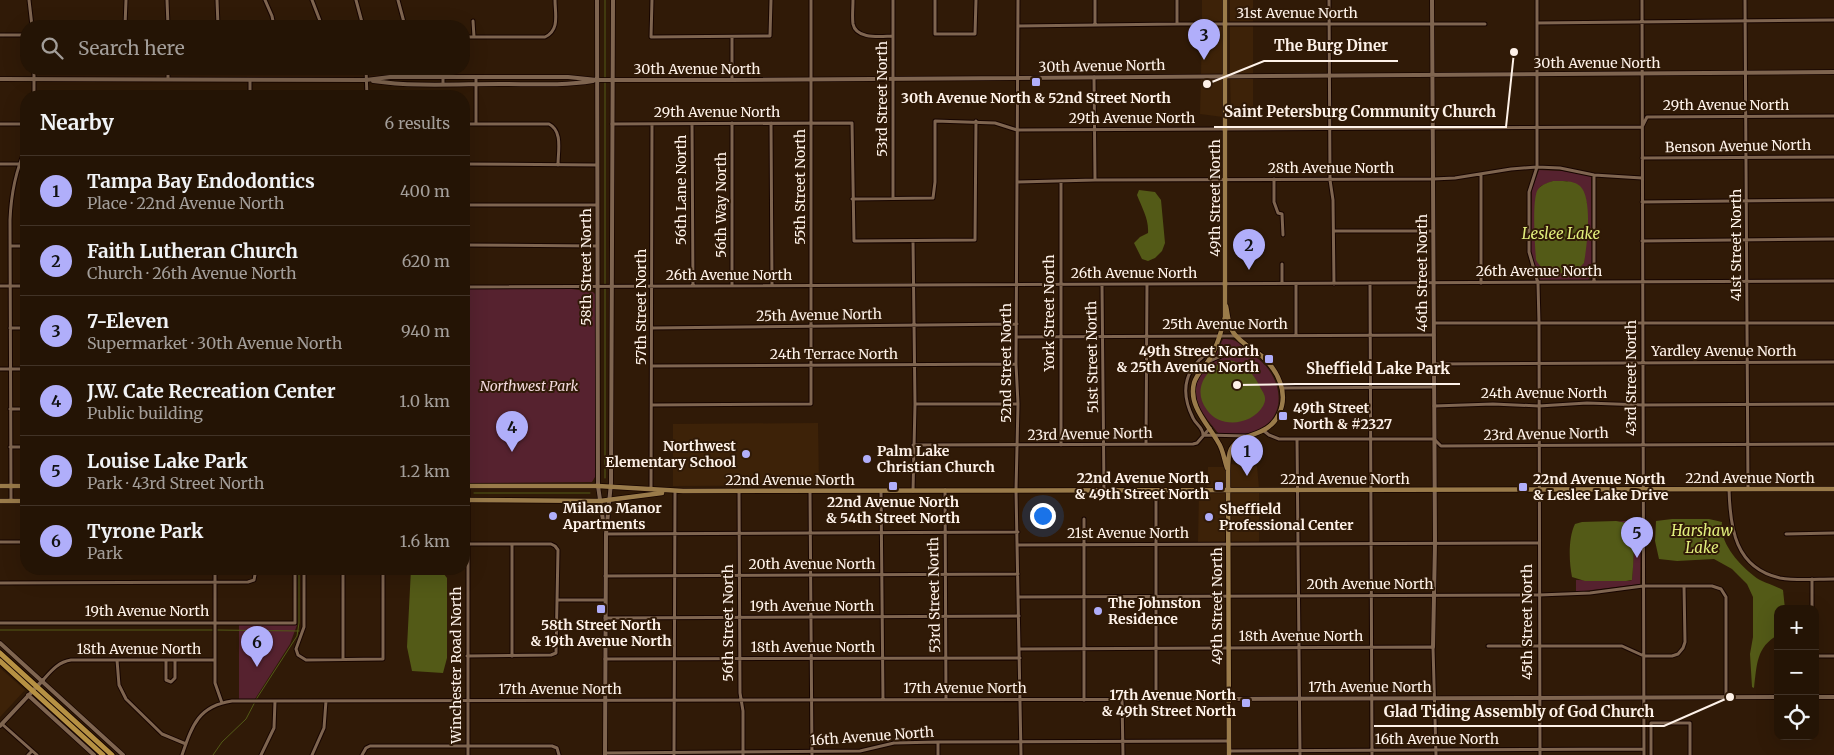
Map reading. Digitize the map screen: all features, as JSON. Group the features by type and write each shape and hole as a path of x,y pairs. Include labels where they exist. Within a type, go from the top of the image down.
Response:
{"main road":[{"name":"49th Street North","path":"1208,362 1220,336 1226,306 1225,0"},
{"name":"49th Street North","path":"1226,306 1232,330 1236,336 1268,363 1279,379 1282,388"},
{"path":"1208,362 1200,370 1193,391 1196,407 1220,444 1228,471"},
{"path":"1264,431 1276,420 1280,412 1283,403 1282,388"},
{"name":"49th Street North","path":"1229,753 1228,471 1232,448 1242,439 1264,431"},
{"path":"0,486 20,486"},
{"name":"22nd Avenue North","path":"470,486 598,486 675,491 1834,489"},
{"name":"22nd Avenue North","path":"470,500 600,501 675,491"},
{"path":"0,501 20,501"},
{"path":"0,653 103,755"},
{"path":"0,660 2,659 14,669 19,670"},
{"path":"0,660 112,755"}],"street":[{"path":"29,0 31,20"},
{"path":"125,20 126,0"},
{"path":"168,0 168,20"},
{"path":"217,0 218,20"},
{"path":"265,0 273,20"},
{"path":"312,0 320,20"},
{"path":"356,0 361,20"},
{"path":"398,0 403,20"},
{"path":"470,37 545,37 552,34 556,28 555,0"},
{"name":"58th Street North","path":"597,0 599,80 597,165 598,486 606,534"},
{"name":"58th Street North","path":"605,754 605,576 606,534 611,487 611,80 613,0"},
{"path":"652,0 651,37 770,36 770,0"},
{"name":"55th Street North","path":"652,405 810,404 811,0"},
{"path":"853,0 853,25 856,30 866,36 893,36"},
{"name":"53rd Street North","path":"893,0 893,198"},
{"path":"935,0 935,34 975,34 976,0"},
{"name":"52nd Street North","path":"1018,0 1016,364 1018,404 1016,490 1021,755"},
{"path":"1095,0 1095,25"},
{"path":"1177,0 1177,24"},
{"path":"1329,0 1330,180 1334,284"},
{"name":"46th Street North","path":"1432,0 1435,543 1433,647 1436,755"},
{"path":"1536,74 1537,0"},
{"name":"43rd Street North","path":"1642,0 1644,752"},
{"name":"41st Street North","path":"1745,0 1748,490"},
{"path":"1537,23 1834,20"},
{"path":"474,21 474,37"},
{"name":"31st Avenue North","path":"1018,26 1485,24"},
{"path":"0,35 20,35"},
{"path":"732,37 732,80"},
{"name":"30th Avenue North","path":"599,80 1018,79 1536,74 1642,75 1834,72"},
{"name":"45th Street North","path":"1536,74 1537,168 1529,192 1529,252 1538,283 1539,323 1538,542 1540,755"},
{"path":"34,75 34,90"},
{"path":"366,75 367,90"},
{"path":"0,79 366,80 390,77 568,77 599,80"},
{"path":"443,77 443,84"},
{"path":"476,77 476,124"},
{"path":"1094,77 1095,180"},
{"path":"250,80 250,90"},
{"path":"366,80 391,84 568,84 599,80"},
{"name":"29th Avenue North","path":"893,198 933,198 935,182 935,122 995,123 1017,130 1642,127 1647,117 1834,116"},
{"name":"29th Avenue North","path":"612,124 852,122 852,199"},
{"path":"893,198 852,199 854,241 974,240 976,122"},
{"name":"56th Way North","path":"732,123 732,286"},
{"path":"772,123 772,285"},
{"path":"0,124 20,124"},
{"path":"470,124 549,124 555,127 558,132 558,165"},
{"name":"57th Street North","path":"651,490 652,124"},
{"name":"56th Lane North","path":"692,124 692,286"},
{"name":"Benson Avenue North","path":"1642,158 1834,157"},
{"path":"0,164 19,164 11,199 9,286 11,501"},
{"path":"470,164 597,165"},
{"name":"28th Avenue North","path":"1018,182 1433,179 1481,175 1511,169 1537,168 1560,168 1594,175 1642,178"},
{"path":"1481,175 1481,283"},
{"path":"1594,175 1594,282"},
{"path":"1274,179 1274,202 1278,213 1282,214 1283,235"},
{"name":"York Street North","path":"1061,181 1061,445"},
{"path":"1642,202 1834,200"},
{"path":"470,205 597,205"},
{"path":"1333,231 1433,231"},
{"path":"1642,241 1834,239"},
{"path":"913,242 915,364 913,491"},
{"path":"470,245 597,246"},
{"path":"10,246 20,246"},
{"path":"1282,264 1282,283"},
{"name":"26th Avenue North","path":"470,287 1017,283 1102,285 1834,281"},
{"path":"1370,283 1372,755"},
{"path":"1146,444 1147,284"},
{"path":"1296,284 1296,335"},
{"name":"51st Street North","path":"1102,285 1104,336 1104,490"},
{"path":"0,286 20,286"},
{"path":"1434,323 1834,323"},
{"name":"25th Avenue North","path":"652,328 1017,324"},
{"path":"10,328 20,328"},
{"name":"25th Avenue North","path":"1017,337 1434,335"},
{"path":"1208,362 1230,352 1249,348"},
{"path":"1203,436 1201,428 1194,422 1188,407 1185,396 1186,384 1188,374 1195,364 1204,355 1214,350"},
{"name":"Yardley Avenue North","path":"1434,364 1834,362"},
{"name":"24th Terrace North","path":"652,366 1016,364"},
{"path":"0,369 20,369"},
{"path":"1282,388 1434,387"},
{"name":"24th Avenue North","path":"1434,406 1493,404 1539,406 1586,403 1643,405 1834,404"},
{"path":"915,404 1018,404"},
{"path":"10,409 20,409"},
{"name":"23rd Avenue North","path":"913,445 1195,444 1210,428"},
{"name":"23rd Avenue North","path":"1264,431 1274,438 1297,440 1434,439 1441,446 1834,444"},
{"name":"23rd Avenue North","path":"1203,436 1215,436"},
{"path":"1215,436 1250,436"},
{"path":"1297,440 1299,489 1300,753"},
{"path":"10,447 20,447"},
{"path":"1729,489 1730,517 1734,535 1741,551 1752,563 1765,573 1780,578 1834,579"},
{"name":"53rd Street North","path":"944,490 946,699"},
{"path":"1156,490 1156,699"},
{"path":"674,754 676,700 675,491"},
{"name":"56th Street North","path":"739,491 740,658 743,754"},
{"path":"810,491 812,754"},
{"path":"881,491 883,699"},
{"path":"1084,519 1084,700"},
{"path":"606,534 1018,532"},
{"path":"1786,534 1834,533"},
{"path":"0,542 20,542"},
{"name":"21st Avenue North","path":"1017,545 1538,542"},
{"path":"468,656 551,656 556,653 558,550 555,546 470,544"},
{"path":"512,544 512,656"},
{"name":"20th Avenue North","path":"605,576 1018,574"},
{"path":"215,575 215,683 222,703"},
{"path":"0,583 248,582 255,578 255,575"},
{"name":"19th Avenue North","path":"0,623 295,623 294,575"},
{"path":"304,575 304,627 296,645 298,655 306,660 383,659 382,575"},
{"path":"343,575 343,659"},
{"name":"Winchester Road North","path":"466,575 468,755"},
{"path":"1812,579 1812,605"},
{"name":"20th Avenue North","path":"1018,596 1539,595 1590,593 1644,586 1712,586 1721,589 1726,597 1726,698"},
{"path":"1488,646 1622,646 1644,656 1672,656 1678,654 1685,642 1684,586"},
{"path":"557,600 605,600"},
{"name":"19th Avenue North","path":"605,618 1019,616"},
{"path":"0,643 43,680 123,755"},
{"name":"18th Avenue North","path":"1020,649 1433,647"},
{"path":"1819,656 1834,656"},
{"name":"18th Avenue North","path":"605,659 1020,658"},
{"path":"117,660 119,685 126,699 162,734 186,744"},
{"path":"166,660 165,677 166,680 171,682 175,678 175,660"},
{"name":"18th Avenue North","path":"1,725 55,667 65,661 215,660"},
{"path":"28,695 94,755"},
{"name":"17th Avenue North","path":"182,755 191,728 196,720 211,708 222,703 252,701 1774,697"},
{"path":"1819,697 1834,697"},
{"path":"1122,700 1123,755"},
{"path":"261,755 274,728 275,701"},
{"path":"312,755 324,728 326,701"},
{"path":"1651,753 1651,723 1690,723 1690,755"},
{"path":"1,725 37,755"},
{"name":"16th Avenue North","path":"605,754 812,754 860,751 894,743 938,742 1229,741"},
{"path":"938,742 938,755"},
{"path":"362,755 366,748 370,746 552,746 557,748 559,755"},
{"name":"16th Avenue North","path":"1229,753 1300,753 1372,749 1651,753"},
{"path":"28,755 32,751"}],"shaded area":[{"path":"1202,0 1223,0 1223,22 1202,22"},
{"path":"1230,0 1253,0 1253,22 1230,22"},
{"path":"1202,26 1223,26 1223,74 1201,74"},
{"path":"1230,26 1253,26 1253,74 1230,74"},
{"path":"1201,78 1223,78 1223,117 1200,114"},
{"path":"1230,78 1253,78 1253,112 1231,115"},
{"name":"Northwest Elementary School","path":"818,423 819,485 673,486 673,424"},
{"path":"1230,464 1257,466 1259,488 1230,488"},
{"path":"1208,467 1225,467 1226,488 1207,488"},
{"path":"1199,492 1226,492 1226,542 1198,542"},
{"path":"1230,492 1259,492 1259,542 1230,542"},
{"path":"0,668 25,690 0,717"}],"green space":[{"path":"1539,170 1563,171 1591,176 1592,275 1588,280 1540,280 1531,251 1532,190","holes":["1553,181 1567,181 1587,203 1584,263 1572,272 1546,271 1536,250 1536,201 1538,190 1541,186"]},
{"name":"Northwest Park","path":"470,289 572,289 593,292 595,294 595,477 592,482 470,483"},
{"path":"1223,339 1238,342 1264,364 1275,381 1278,390 1279,400 1273,417 1267,424 1253,432 1219,434 1204,414 1197,400 1197,383 1200,375 1214,358"},
{"path":"1616,521 1641,521 1640,584 1576,592 1576,580 1632,580 1634,550 1632,528 1623,522"},
{"path":"239,625 297,625 290,644 255,699 239,699"}],"water":[{"name":"Leslee Lake","path":"1553,181 1567,181 1577,184 1584,192 1587,201 1588,223 1584,263 1579,268 1566,273 1545,270 1536,260 1535,197 1540,187"},
{"path":"1139,190 1155,192 1161,200 1165,243 1162,251 1155,258 1148,261 1142,259 1134,243 1148,233 1146,218 1137,195"},
{"path":"1228,360 1238,363 1251,372 1265,398 1263,406 1258,412 1244,421 1228,422 1220,420 1207,410 1202,402 1201,387 1208,373 1220,363"},
{"name":"Harshaw Lake","path":"1709,519 1722,522 1724,538 1736,559 1757,578 1783,590 1785,605 1774,605 1774,638 1765,645 1759,657 1754,688 1752,687 1750,654 1753,637 1753,597 1747,584 1732,569 1714,559 1677,561 1659,559 1655,541 1656,521"},
{"path":"1616,521 1628,524 1633,530 1632,580 1585,581 1572,577 1570,550 1571,536 1575,524"},
{"path":"411,575 445,575 447,578 447,658 443,673 412,671 407,647"}],"waterway":[{"path":"605,0 605,285"},
{"path":"605,289 605,478"},
{"path":"474,493 590,493"},
{"path":"213,755 222,742 246,719 257,698 297,636 299,623 299,575"},
{"path":"0,630 213,630"},
{"path":"217,630 299,631"}],"place":[{"name":"Saint Petersburg Community Church","path":"1514,52"},
{"name":"7-Eleven","path":"1204,60"},
{"name":"30th Avenue North & 52nd Street North","path":"1036,82"},
{"name":"The Burg Diner","path":"1207,84"},
{"name":"Faith Lutheran Church","path":"1249,270"},
{"name":"49th Street North & 25th Avenue North","path":"1269,359"},
{"name":"Sheffield Lake Park","path":"1237,385"},
{"name":"49th Street North & #2327","path":"1283,416"},
{"name":"J.W. Cate Recreation Center","path":"512,452"},
{"name":"Northwest Elementary School","path":"746,454"},
{"name":"Palm Lake Christian Church","path":"867,459"},
{"name":"Tampa Bay Endodontics","path":"1247,476"},
{"name":"22nd Avenue North & 54th Street North","path":"893,486"},
{"name":"22nd Avenue North & 49th Street North","path":"1219,486"},
{"name":"22nd Avenue North & Leslee Lake Drive","path":"1523,487"},
{"name":"Milano Manor Apartments","path":"553,516"},
{"name":"Sheffield Professional Center","path":"1209,517"},
{"name":"Louise Lake Park","path":"1637,558"},
{"name":"58th Street North & 19th Avenue North","path":"601,609"},
{"name":"The Johnston Residence","path":"1098,611"},
{"name":"Tyrone Park","path":"257,667"},
{"name":"Glad Tiding Assembly of God Church","path":"1730,697"},
{"name":"17th Avenue North & 49th Street North","path":"1246,703"}]}
